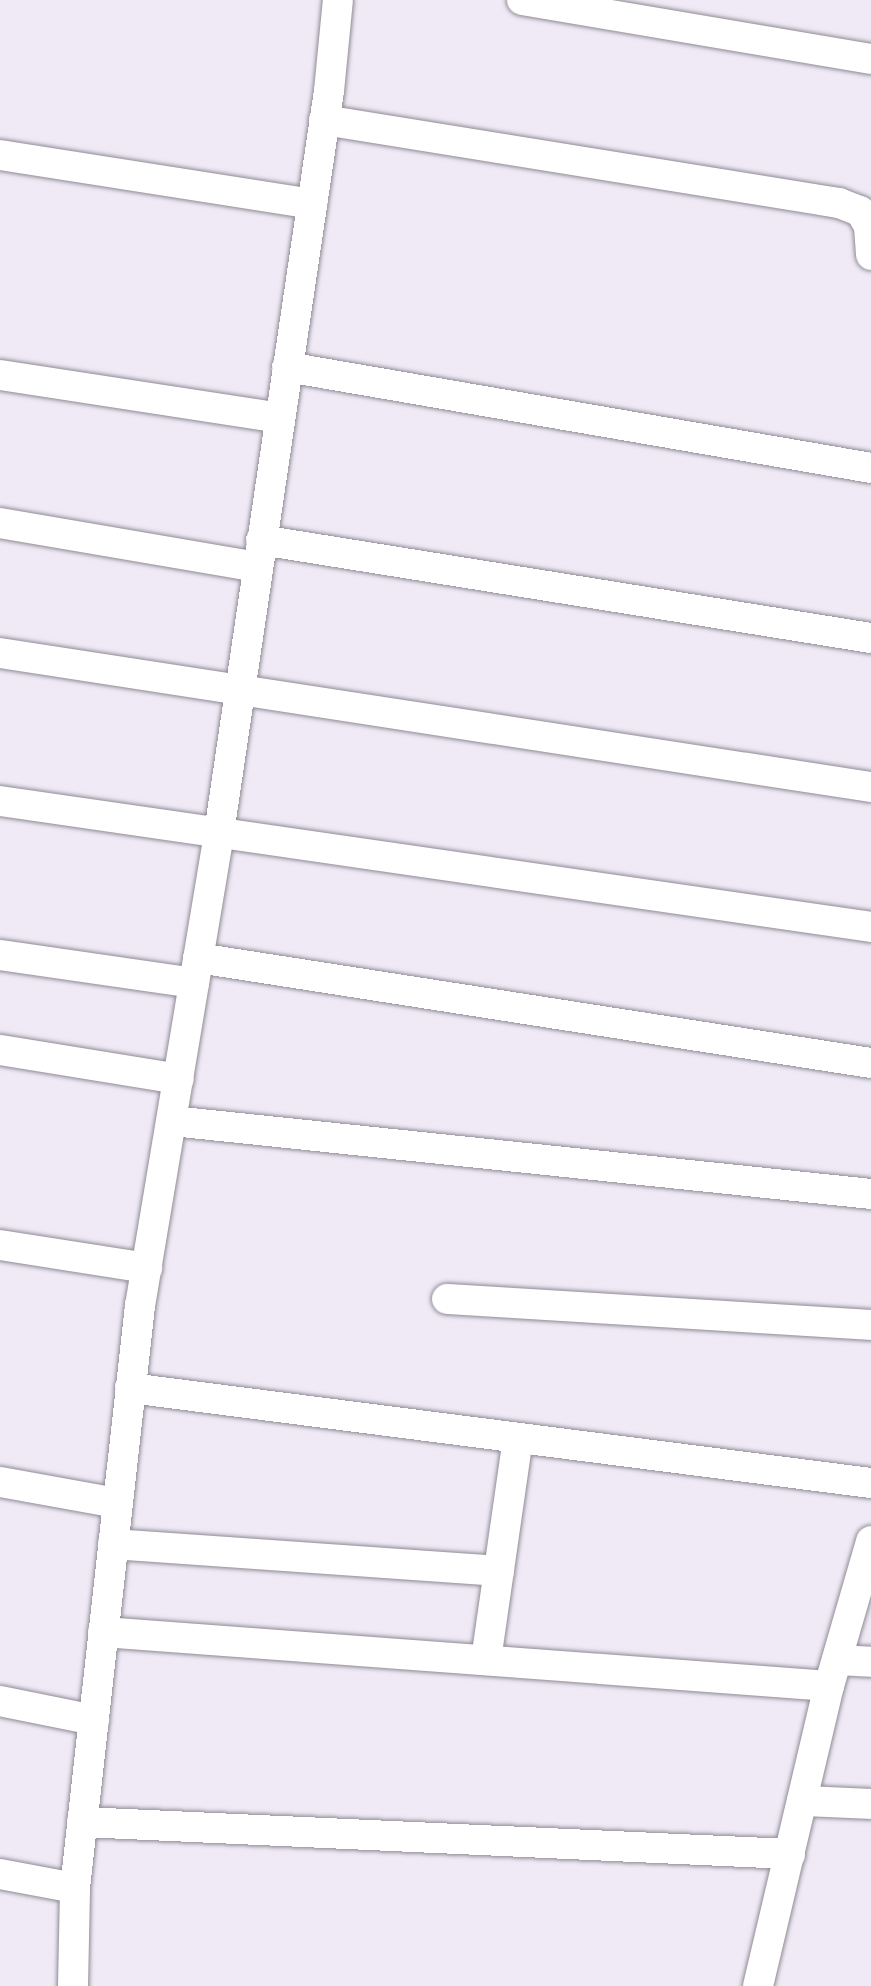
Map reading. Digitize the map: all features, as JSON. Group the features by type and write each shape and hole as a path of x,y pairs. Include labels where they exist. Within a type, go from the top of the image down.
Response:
{"street":[{"path":"73,1986 75,1888 130,1388 147,1268 219,833 238,691 324,120 338,0"},
{"path":"522,0 871,59"},
{"path":"324,120 839,203 860,211 869,226 871,255"},
{"path":"0,155 312,204"},
{"path":"287,367 871,468"},
{"path":"0,375 279,418"},
{"path":"0,523 259,554 871,638"},
{"path":"0,653 871,787"},
{"path":"0,801 871,927"},
{"path":"0,955 196,971 871,1063"},
{"path":"0,1050 179,1079"},
{"path":"172,1121 871,1194"},
{"path":"0,1245 147,1268"},
{"path":"447,1299 871,1325"},
{"path":"130,1388 871,1483"},
{"path":"486,1660 518,1438"},
{"path":"0,1482 117,1503"},
{"path":"759,1986 833,1673 871,1541"},
{"path":"113,1544 499,1571"},
{"path":"103,1632 486,1660 833,1673 871,1662"},
{"path":"0,1701 94,1720"},
{"path":"802,1801 871,1804"},
{"path":"82,1822 790,1854"},
{"path":"0,1874 75,1888"}]}
